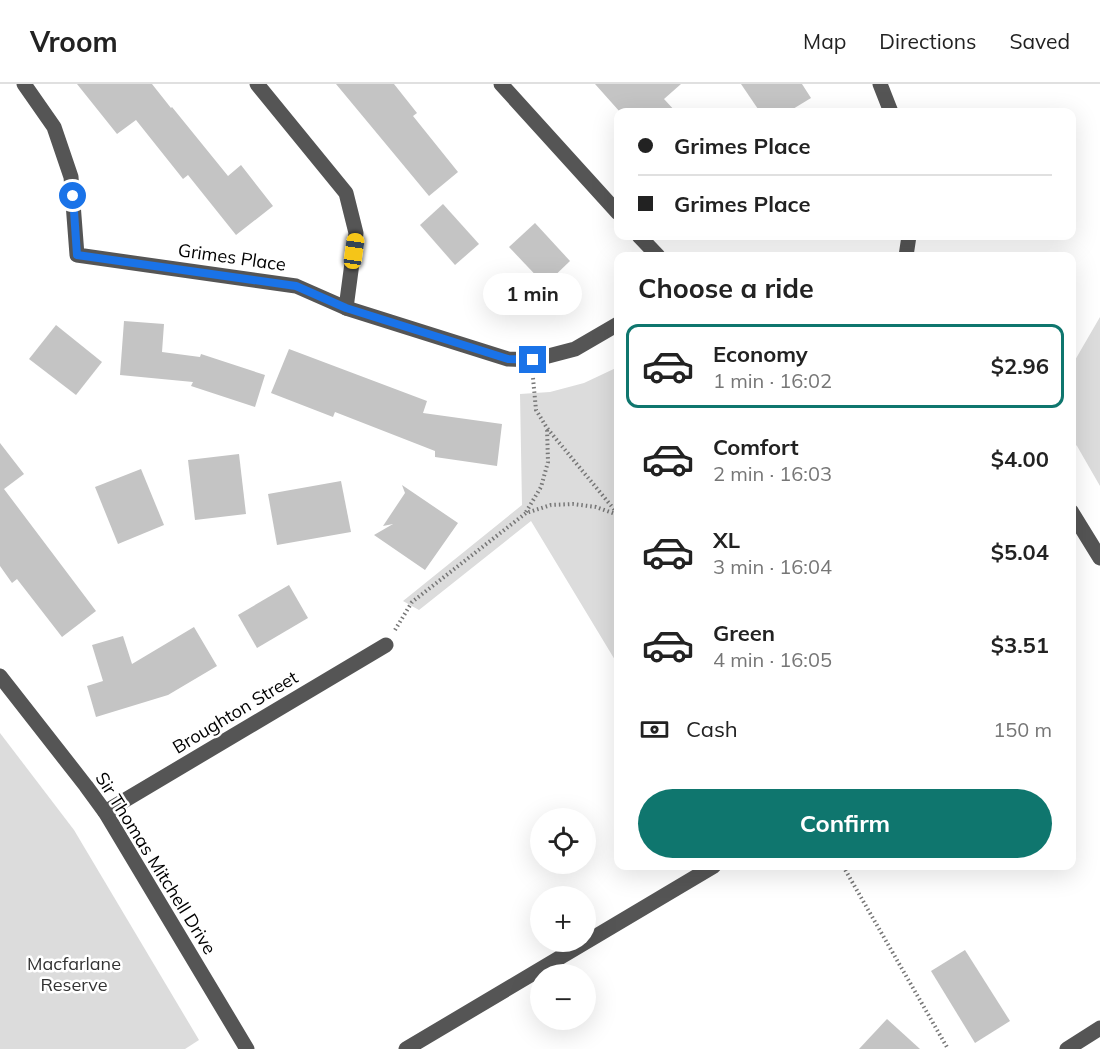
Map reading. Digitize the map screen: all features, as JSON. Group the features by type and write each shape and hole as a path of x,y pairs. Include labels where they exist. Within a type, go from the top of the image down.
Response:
{"street":[{"name":"Grimes Place","path":"24,84 54,127 72,177 77,255 296,286 346,308 508,359 533,360 575,349 614,326"},
{"path":"257,84 346,193 356,232 346,308"},
{"path":"501,84 614,209"},
{"path":"880,84 889,108"},
{"path":"643,240 654,252"},
{"path":"1076,519 1100,558"},
{"name":"Broughton Street","path":"105,812 386,645"},
{"name":"Sir Thomas Mitchell Drive","path":"0,676 105,812 247,1049"},
{"path":"406,1049 707,870"},
{"path":"1067,1049 1100,1028"}],"path":[{"path":"533,360 536,410 547,428 614,509"},
{"path":"526,513 541,487 548,462 547,428"},
{"path":"386,645 412,602 526,513 552,505 573,504 596,507 614,513"},
{"path":"845,870 948,1049"}],"green space":[{"path":"1100,317 1100,486 1076,445 1076,358"},
{"path":"614,369 614,658 531,521 419,610 403,601 522,505 520,394 550,392 584,383"},
{"name":"Macfarlane Reserve","path":"0,733 74,830 199,1040 185,1049 0,1049"}],"building":[{"path":"77,84 152,84 228,176 241,165 273,206 236,235 188,175 183,179 136,120 117,134"},
{"path":"336,84 394,84 417,113 413,116 458,172 429,196"},
{"path":"595,84 681,84 664,99 672,108 616,108"},
{"path":"741,84 802,84 811,98 795,108 757,108"},
{"path":"443,204 479,244 455,265 420,225"},
{"path":"535,223 570,261 545,285 509,247"},
{"path":"124,321 164,324 162,352 200,357 201,354 265,375 255,407 191,386 193,382 120,375"},
{"path":"56,325 102,362 76,395 29,359"},
{"path":"289,349 427,401 423,413 502,424 497,466 435,457 435,451 335,412 333,417 271,393"},
{"path":"0,443 24,474 4,489 96,611 62,637 17,579 12,583 0,566"},
{"path":"239,454 246,514 195,520 188,460"},
{"path":"141,469 164,525 118,544 95,487"},
{"path":"341,481 351,532 277,545 268,494"},
{"path":"402,485 458,523 425,570 374,535 393,524 383,526 405,493"},
{"path":"289,585 308,618 257,648 238,615"},
{"path":"194,627 217,666 168,695 96,717 87,686 103,681 92,645 123,636 132,664"},
{"path":"965,950 1010,1021 975,1043 931,971"},
{"path":"887,1019 920,1049 859,1049"}],"route":[{"path":"73,196 77,255 296,286 346,308 508,359 533,360"}]}
